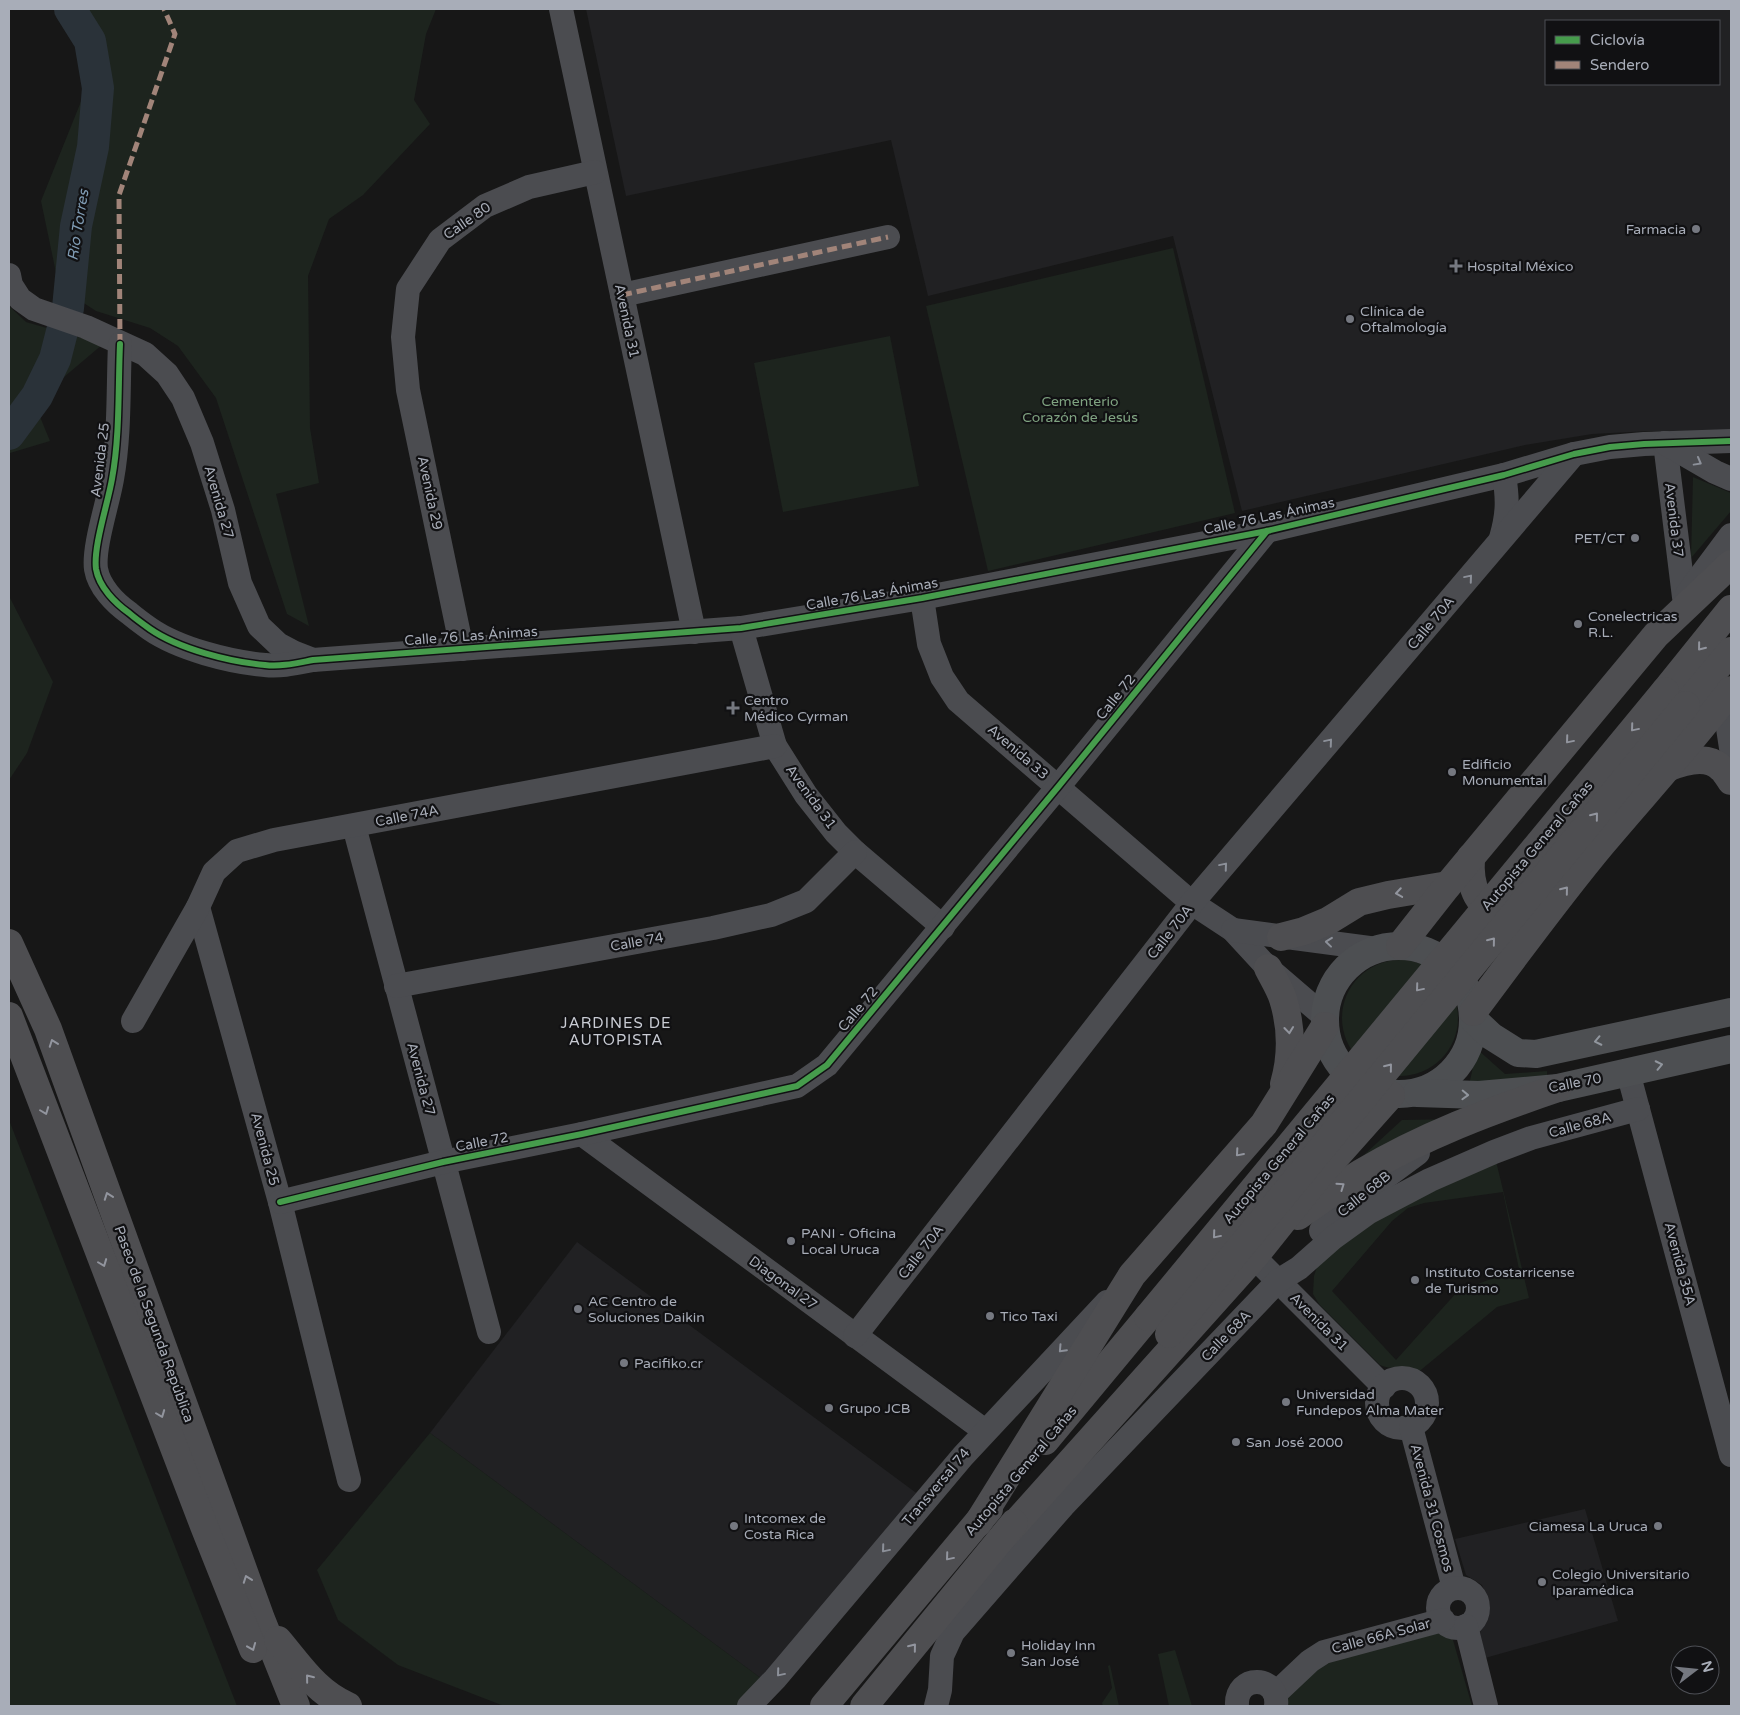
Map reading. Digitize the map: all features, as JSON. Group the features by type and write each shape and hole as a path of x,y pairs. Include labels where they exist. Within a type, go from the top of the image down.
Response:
{"highway":[{"path":"1389,947 1448,885 1656,635 1731,564"},
{"name":"Autopista General Cañas","path":"864,1706 1169,1334 1676,698 1731,609"},
{"name":"Autopista General Cañas","path":"824,1706 1148,1317 1676,698 1731,651"},
{"path":"1473,1016 1547,913 1601,845 1666,768 1725,709"},
{"path":"1666,768 1681,762 1707,761 1720,766 1731,781"},
{"path":"1471,858 1470,874 1475,891 1484,905 1498,915 1514,920 1531,920 1547,913"},
{"path":"1280,937 1304,931 1328,921 1359,902 1448,885"},
{"name":"Paseo de la Segunda República","path":"9,943 48,1029 261,1619 296,1706"},
{"path":"1268,968 1283,998 1290,1031 1289,1064 1281,1096"},
{"name":"Paseo de la Segunda República","path":"9,1016 204,1526 276,1706"},
{"path":"978,1523 1132,1275 1264,1124 1325,1021"},
{"path":"1273,1234 1360,1173 1433,1135 1463,1122 1558,1088"},
{"path":"1004,1536 1254,1257 1318,1177 1404,1094"},
{"path":"1264,1124 1280,1126 1295,1132 1305,1140 1316,1162 1318,1177"},
{"path":"261,1619 316,1687 348,1706"},
{"path":"807,1706 846,1680"}],"main road":[{"path":"1389,947 1421,949 1440,958 1456,973 1468,992 1473,1016 1470,1045 1458,1067 1439,1084 1404,1094 1374,1090 1359,1083 1346,1072 1328,1043 1325,1021 1330,994 1340,975 1357,959 1389,947"},
{"path":"1473,1016 1491,1036 1518,1053 1536,1054 1731,1012"},
{"name":"Calle 70","path":"1404,1094 1479,1095 1558,1088 1731,1049"}],"street":[{"name":"Avenida 31","path":"561,9 694,632"},
{"name":"Calle 80","path":"403,337 408,290 440,240 485,206 529,187 596,172"},
{"path":"622,295 888,237"},
{"name":"Avenida 27","path":"9,275 11,285 20,299 34,309 86,327 145,354 167,374 184,398 202,443 223,510 240,583 259,626 278,644 314,660"},
{"name":"Avenida 29","path":"403,337 408,390 462,649"},
{"name":"Avenida 25","path":"99,578 96,568 98,549 112,478 117,423 120,344"},
{"path":"1665,444 1731,441"},
{"path":"1665,444 1731,479"},
{"name":"Calle 76 Las Ánimas","path":"99,578 106,591 119,606 152,630 202,652 235,661 267,666 314,660 741,628 922,598 1267,531 1504,475 1574,454 1610,447 1665,444"},
{"name":"Avenida 37","path":"1665,444 1684,597"},
{"name":"Calle 70A","path":"856,1336 1192,903 1574,454"},
{"name":"Calle 70A","path":"1500,542 1508,501 1504,475"},
{"name":"Calle 72","path":"280,1202 443,1162 582,1134 797,1086 827,1066 1267,531"},
{"path":"1656,635 1731,535"},
{"name":"Avenida 33","path":"922,598 929,644 942,677 958,701 1192,903 1233,930 1268,968 1325,1021"},
{"name":"Avenida 31","path":"741,628 775,746 806,795 836,833 855,852 942,927"},
{"path":"1725,709 1731,748"},
{"name":"Calle 74A","path":"133,1021 198,907 214,872 237,851 274,840 775,746"},
{"name":"Avenida 27","path":"354,826 489,1332"},
{"name":"Calle 74","path":"396,986 713,928 771,915 806,901 855,852"},
{"name":"Avenida 25","path":"198,907 280,1202 349,1480"},
{"name":"Avenida 33","path":"1233,930 1280,937 1389,947"},
{"name":"Avenida 35A","path":"1628,1072 1731,1455"},
{"name":"Calle 68A","path":"936,1706 940,1690 942,1656 953,1632 1064,1506 1278,1282 1299,1268 1333,1238 1369,1212 1430,1180 1531,1138 1638,1110"},
{"name":"Calle 68B","path":"1278,1282 1298,1253 1348,1205 1395,1169 1463,1122"},
{"name":"Diagonal 27","path":"582,1134 985,1431"},
{"name":"Avenida 31","path":"1254,1257 1384,1387"},
{"name":"Transversal 74","path":"749,1706 775,1679 985,1431 1132,1275"},
{"path":"1404,1378 1418,1383 1423,1389 1427,1404 1426,1411 1417,1424 1410,1427 1396,1427 1384,1420 1380,1414 1378,1400 1384,1387 1396,1379 1404,1378"},
{"name":"Avenida 31 Cosmos","path":"1410,1427 1454,1588"},
{"path":"1454,1588 1467,1590 1476,1599 1478,1612 1476,1618 1466,1626 1453,1627 1443,1620 1439,1612 1440,1600 1454,1588"},
{"name":"Calle 66A Solar","path":"1276,1700 1310,1661 1324,1652 1443,1620"},
{"path":"1466,1626 1486,1706"},
{"path":"1237,1706 1238,1694 1246,1685 1252,1682 1265,1684 1276,1700"}],"shaded area":[{"name":"Hospital México","path":"586,9 1731,9 1731,432 1721,436 1650,431 1592,434 1525,445 1242,511 1173,236 928,296 891,140 626,196"},
{"path":"577,1242 919,1495 766,1682 430,1433"},
{"name":"Colegio Universitario Iparamédica","path":"1585,1509 1618,1621 1485,1658 1480,1632 1487,1617 1489,1607 1486,1595 1482,1585 1466,1575 1455,1539"}],"green space":[{"path":"87,9 436,9 426,34 414,100 430,124 363,195 329,219 308,276 310,428 319,483 276,494 309,626 287,614 216,398 178,346 150,328 96,311 59,287 41,201 84,94 99,38"},
{"name":"Cementerio Corazón de Jesús","path":"1173,248 1235,513 988,571 926,306"},
{"path":"9,306 26,322 103,344 64,377 38,412 50,441 10,453 9,455"},
{"path":"890,336 919,486 783,512 754,363"},
{"path":"1693,477 1731,493 1731,511 1691,558"},
{"path":"9,596 53,682 27,753 9,780"},
{"path":"1400,960 1422,964 1441,977 1454,996 1458,1018 1454,1040 1441,1059 1422,1072 1400,1076 1378,1072 1359,1059 1346,1040 1342,1018 1346,996 1359,977 1378,964"},
{"path":"1477,1049 1505,1074 1547,1071 1547,1081 1469,1085"},
{"path":"1459,1119 1328,1188 1402,1120"},
{"path":"9,1120 237,1706 9,1706"},
{"path":"1496,1161 1529,1298 1497,1307 1416,1374 1407,1370 1380,1365 1319,1304 1313,1294 1314,1276 1319,1261 1373,1220","holes":["1503,1192 1519,1269 1458,1291 1396,1360 1332,1291 1392,1221 1408,1208 1424,1203"]},
{"path":"430,1433 766,1682 742,1706 504,1706 398,1665 338,1620 317,1570"},
{"path":"1428,1633 1441,1634 1453,1640 1472,1706 1283,1706 1284,1694 1322,1663"},
{"path":"1175,1650 1192,1706 1169,1706 1158,1654"},
{"path":"1110,1665 1119,1706 1103,1706 1102,1703 1112,1688 1108,1666"}],"waterway":[{"name":"Río Torres","path":"9,434 37,396 55,359 68,308 76,226 93,147 98,88 90,41 70,9"}],"marked path":[{"path":"120,344 119,195 175,34 164,9"},
{"path":"622,295 888,237"}],"cycle path":[{"path":"120,344 118,429 115,462 96,560 96,569 100,582 118,604 150,629 175,643 221,658 271,665 313,660 741,628 922,598 1267,531 1504,475 1574,454 1610,447 1731,441"},
{"path":"280,1202 443,1162 582,1134 797,1086 827,1065 1267,531"}],"place":[{"name":"Farmacia","path":"1696,229"},
{"name":"Hospital México","path":"1456,266"},
{"name":"Clínica de Oftalmología","path":"1350,319"},
{"name":"PET/CT","path":"1635,538"},
{"name":"Conelectricas R.L.","path":"1578,624"},
{"name":"Centro Médico Cyrman","path":"733,708"},
{"name":"Edificio Monumental","path":"1452,772"},
{"name":"PANI - Oficina Local Uruca","path":"791,1241"},
{"name":"Instituto Costarricense de Turismo","path":"1415,1280"},
{"name":"AC Centro de Soluciones Daikin","path":"578,1309"},
{"name":"Tico Taxi","path":"990,1316"},
{"name":"Pacifiko.cr","path":"624,1363"},
{"name":"Universidad Fundepos Alma Mater","path":"1286,1402"},
{"name":"Grupo JCB","path":"829,1408"},
{"name":"San José 2000","path":"1236,1442"},
{"name":"Intcomex de Costa Rica","path":"734,1526"},
{"name":"Ciamesa La Uruca","path":"1658,1526"},
{"name":"Colegio Universitario Iparamédica","path":"1542,1582"},
{"name":"Holiday Inn San José","path":"1011,1653"}],"district":[{"name":"JARDINES DE AUTOPISTA","path":"616,1032"}]}
